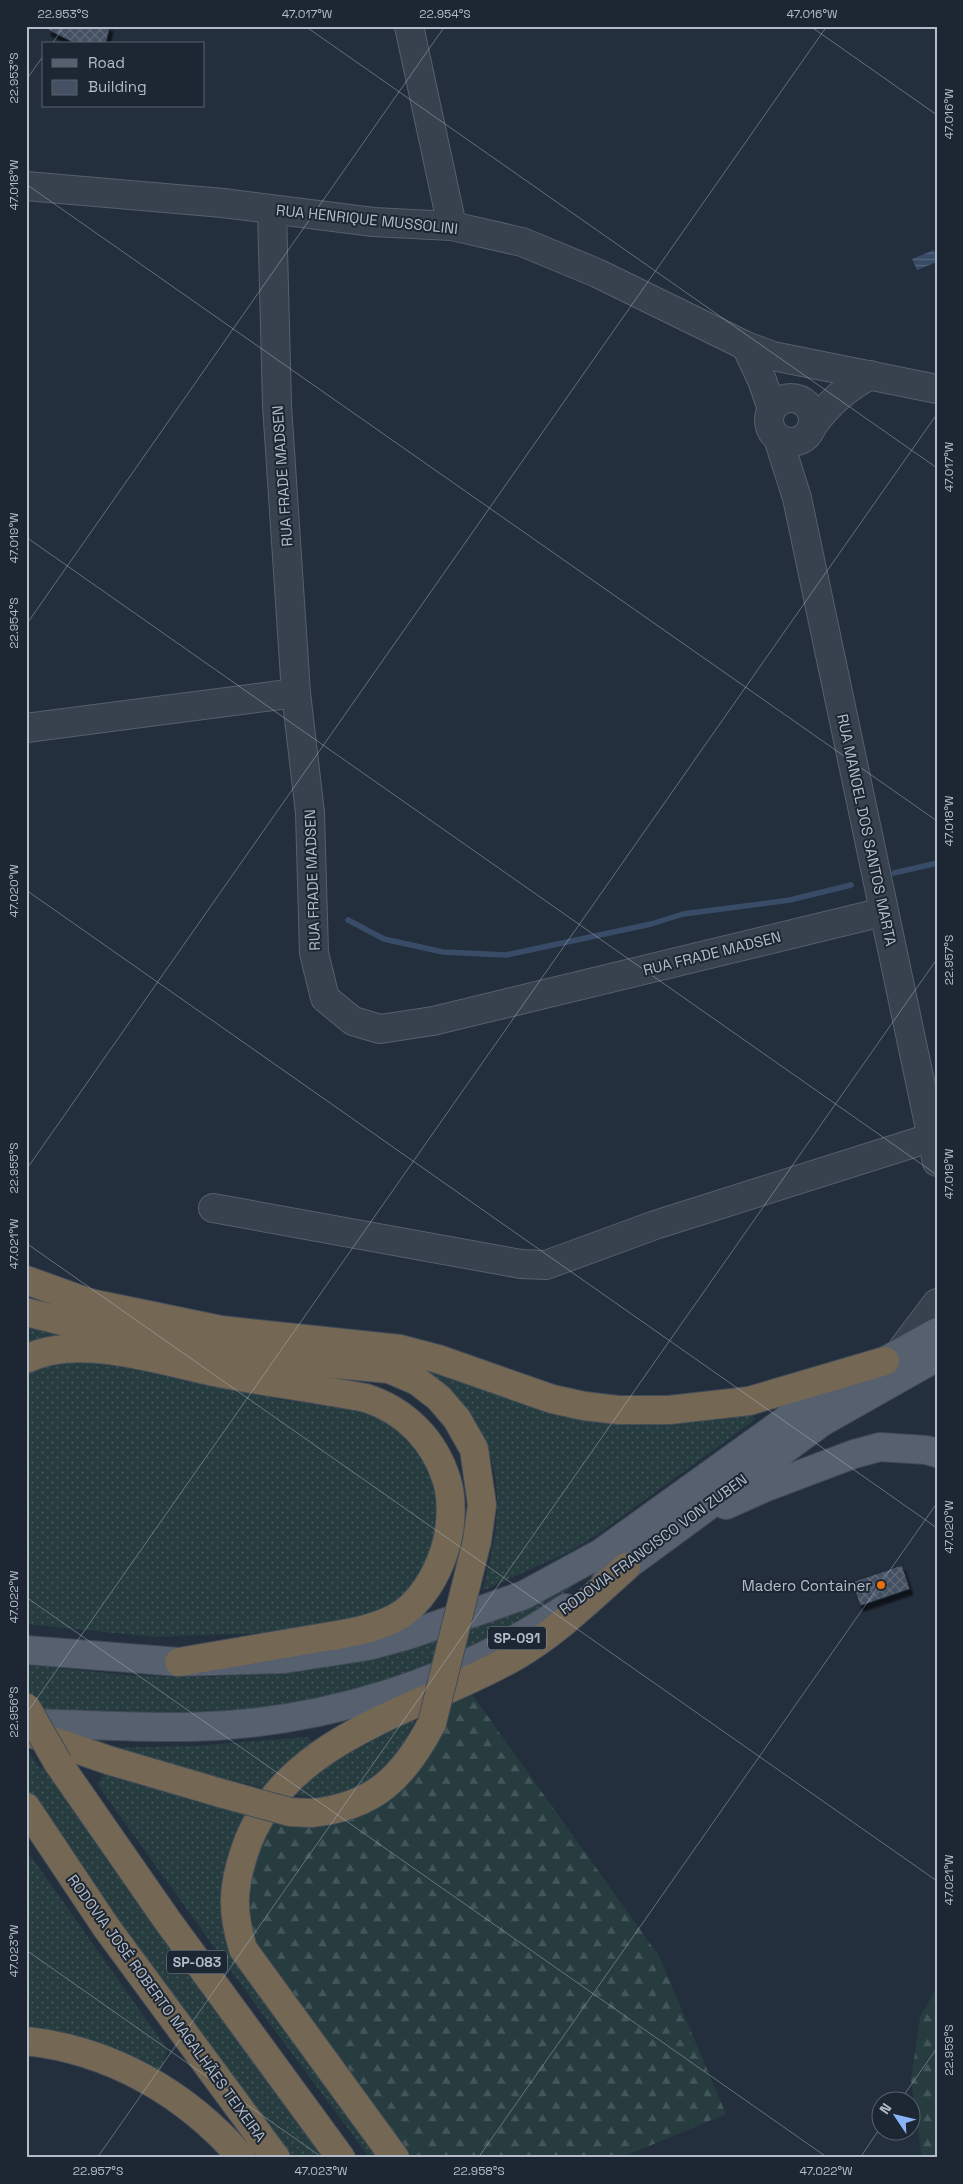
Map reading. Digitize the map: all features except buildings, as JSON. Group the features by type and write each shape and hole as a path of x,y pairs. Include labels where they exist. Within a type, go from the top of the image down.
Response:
{"highway":[{"path":"26,1280 90,1303 221,1330 400,1349 438,1359 552,1398 592,1407 669,1410 749,1401 892,1357"},
{"path":"26,1312 78,1325 250,1356 389,1369 417,1381 439,1398 458,1419 474,1449 482,1505 477,1542 432,1723 412,1759 398,1775 381,1788 347,1808 311,1813 290,1812 108,1760 26,1732"},
{"path":"26,1359 41,1351 66,1348 102,1349 224,1374 366,1398 383,1403 410,1422 432,1446 448,1483 450,1502 448,1540 441,1562 429,1584 414,1602 396,1618 346,1633 179,1662"},
{"path":"395,2158 243,1949 235,1922 234,1896 238,1871 247,1844 258,1819 275,1795 311,1761 332,1745 514,1657 543,1639 626,1567"},
{"name":"SP-083","path":"26,1707 58,1763 167,1920 341,2158"},
{"name":"RODOVIA JOSÉ ROBERTO MAGALHÃES TEIXEIRA","path":"26,1807 106,1927 276,2158"},
{"path":"26,2041 68,2048 100,2058 160,2086 189,2105 242,2158"}],"main road":[{"name":"RODOVIA FRANCISCO VON ZUBEN","path":"26,1650 179,1662 284,1658 368,1646 405,1636 524,1595 601,1553 808,1404 937,1332"},
{"name":"RODOVIA FRANCISCO VON ZUBEN","path":"26,1723 189,1727 251,1723 351,1705 410,1686 470,1661 517,1638 626,1567 822,1422 937,1357"},
{"path":"681,1525 764,1488 854,1454 880,1447 926,1450 937,1454"}],"street":[{"path":"409,26 452,226"},
{"name":"RUA HENRIQUE MUSSOLINI","path":"26,186 223,203 373,222 452,226 522,242 597,273 746,346 773,356 832,366 937,389"},
{"name":"RUA FRADE MADSEN","path":"272,210 277,405 296,693 310,813 314,953 325,998 353,1021 380,1029 433,1021 883,912"},
{"path":"746,346 762,380 772,409 769,424 778,438 788,442 798,441 810,431 826,408 845,389 870,375"},
{"path":"773,356 808,406 812,416 810,431"},
{"name":"RUA HENRIQUE MUSSOLINI","path":"796,391 810,372 832,366"},
{"path":"772,409 796,391"},
{"name":"RUA MANOEL DOS SANTOS MARTA","path":"797,498 810,431"},
{"name":"RUA MANOEL DOS SANTOS MARTA","path":"778,438 797,498 883,912 935,1150"},
{"path":"26,728 296,693"},
{"path":"213,1208 522,1264 546,1265 655,1225 935,1150"},
{"path":"892,1357 937,1303"}],"green space":[{"path":"26,1325 70,1334 26,1349"},
{"path":"57,1360 101,1362 283,1400 372,1410 423,1450 438,1491 439,1534 412,1591 381,1613 285,1632 154,1637 26,1624 26,1372"},
{"path":"415,1366 430,1369 540,1407 747,1411 756,1419 598,1534 569,1552 482,1591 495,1535 497,1516 496,1479 491,1460 480,1436"},
{"path":"569,1584 572,1588 519,1623 485,1641 412,1671 375,1684 337,1694 260,1709 182,1714 26,1709 26,1665 128,1675 172,1677 213,1677 310,1669"},
{"path":"469,1690 659,1956 726,2114 620,2158 413,2158 331,2060 254,1951 248,1929 245,1881 272,1821 326,1820 445,1724 455,1695"},
{"path":"417,1713 409,1733 398,1752 371,1780 354,1790 335,1795 314,1797 292,1794 332,1758"},
{"path":"307,1737 314,1744 287,1764 263,1788 103,1748 195,1746"},
{"path":"26,1747 40,1769 43,1767 113,1869 329,2158 292,2158 164,1988 26,1793"},
{"path":"109,1769 246,1815 230,1859 386,2158 370,2158 255,2004 97,1784"},
{"path":"30,1855 167,2049 160,2074 26,2030 26,1864"},
{"path":"937,1987 937,2158 922,2158 920,2142 920,2092 913,2092 911,2080 920,2017"}],"water":[{"path":"934,250 937,262 917,270 912,259"}],"waterway":[{"path":"894,873 937,863"},
{"path":"348,920 384,939 443,952 506,955 651,924 683,914 790,900 851,885"}],"place":[{"name":"Madero Container","path":"881,1585"}]}
